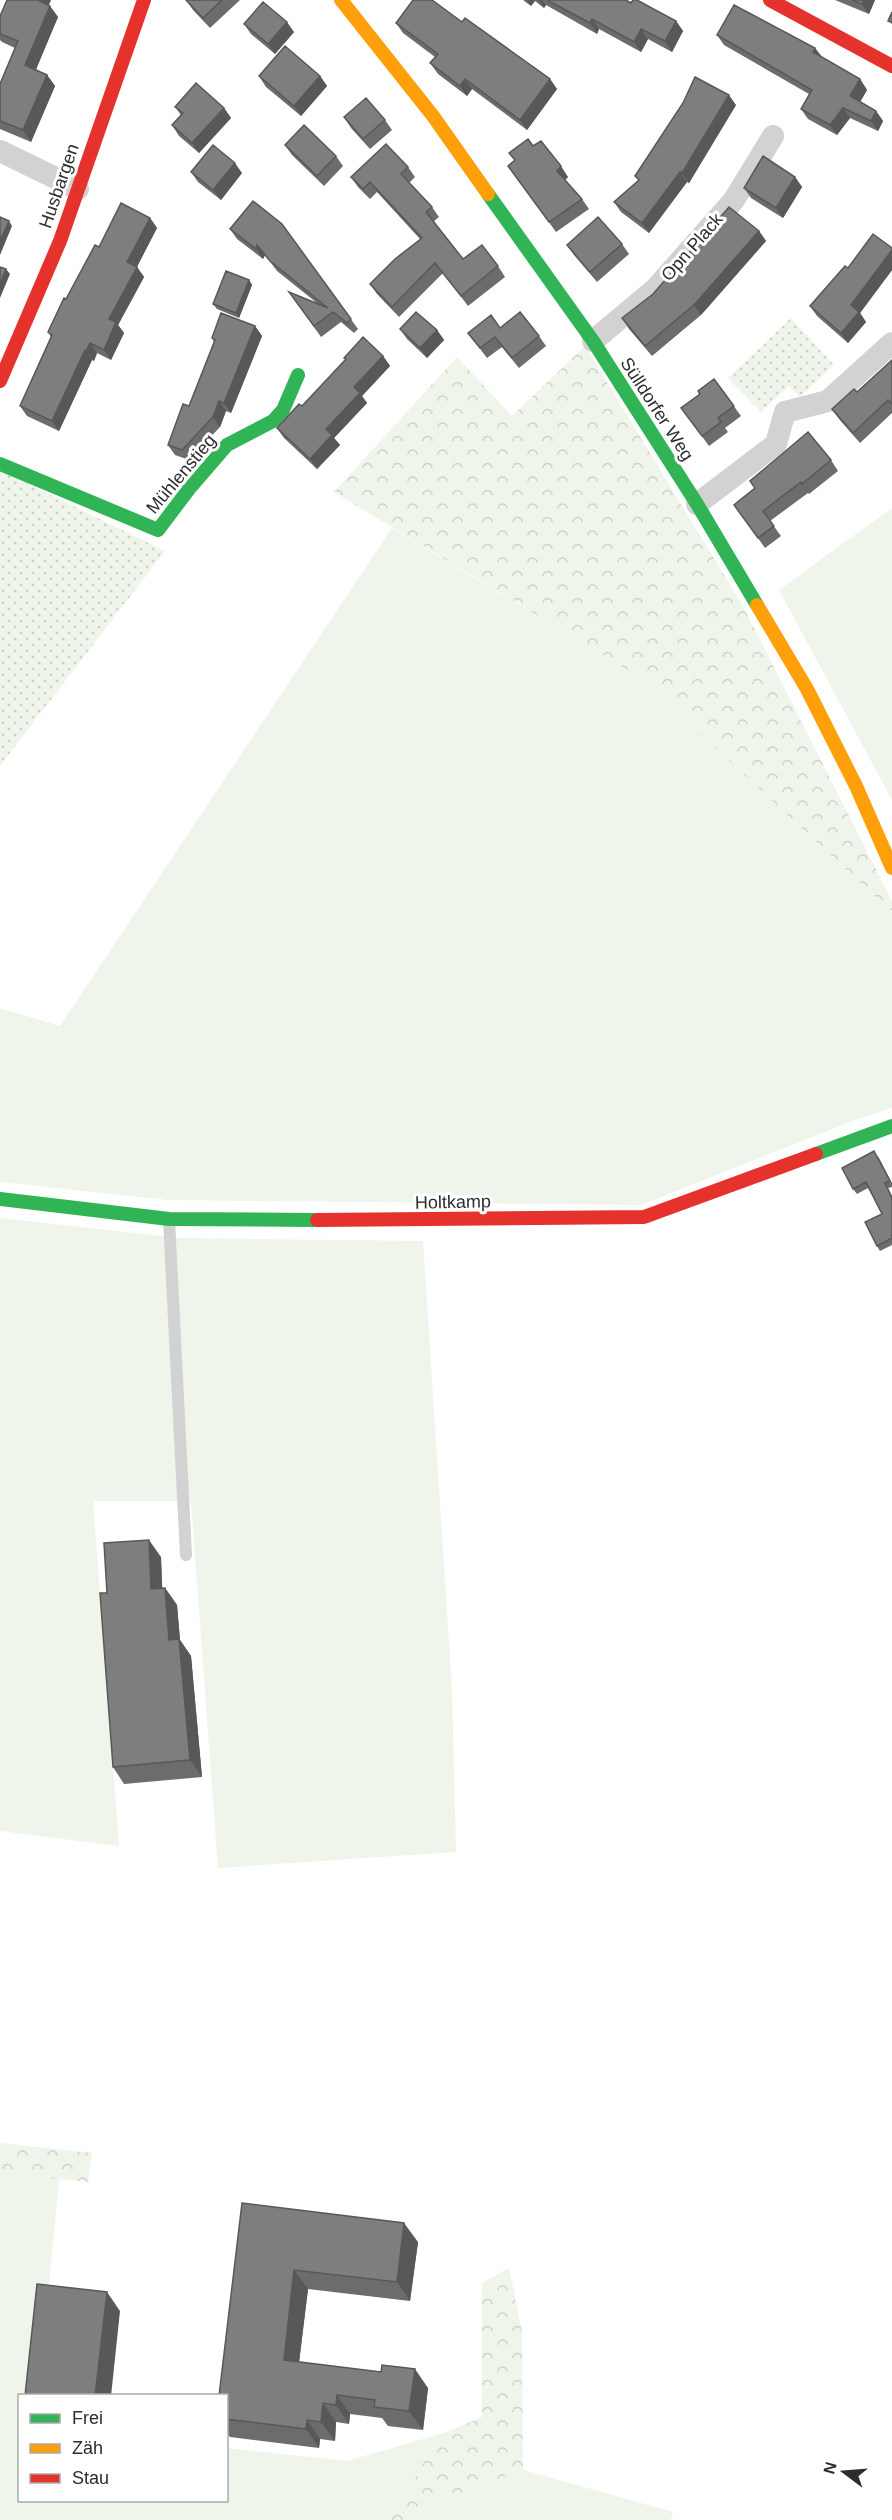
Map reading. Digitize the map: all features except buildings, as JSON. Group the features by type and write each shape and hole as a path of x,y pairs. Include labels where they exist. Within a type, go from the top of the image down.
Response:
{"street":[{"name":"Husbargen","path":"0,381 31,315 144,0"},
{"name":"Sülldorfer Weg","path":"341,0 433,116 593,341 697,504 807,689 856,786 892,868"},
{"path":"770,0 892,66"},
{"name":"Opn Plack","path":"593,341 655,289 734,200 773,136"},
{"path":"0,151 78,189"},
{"path":"697,504 776,444 785,412 828,401 892,343"},
{"name":"Mühlenstieg","path":"0,464 158,530 227,445 273,421 282,410 298,375"},
{"name":"Holtkamp","path":"0,1199 169,1219 382,1221 644,1217 892,1126"}],"lane":[{"path":"169,1219 186,1555"}],"green space":[{"path":"791,318 834,365 800,397 789,386 761,412 728,378"},
{"path":"585,346 743,606 892,901 892,912 639,677 334,492 457,357 512,416"},
{"path":"0,470 165,551 0,766"},
{"path":"892,508 892,800 779,590"},
{"path":"392,528 639,677 892,912 892,1108 855,1120 641,1205 168,1200 0,1182 0,1008 60,1026"},
{"path":"0,1218 180,1238 423,1241 452,1689 456,1852 218,1868 191,1501 93,1501 119,1846 0,1831"},
{"path":"0,2143 92,2153 88,2182 0,2173"},
{"path":"0,2155 61,2161 38,2394 18,2394 18,2502 228,2502 228,2448 347,2461 482,2422 520,2469 673,2512 671,2520 0,2520"},
{"path":"509,2268 522,2331 523,2469 419,2509 416,2520 390,2520 440,2435 482,2417 482,2283"}],"traffic: fast":[{"path":"488,194 593,341 697,504 757,605"},
{"path":"0,464 158,530 227,445 273,421 283,410 298,375"},
{"path":"816,1154 892,1126"},
{"path":"0,1199 169,1219 317,1220"}],"traffic: slow":[{"path":"341,0 433,116 488,194"},
{"path":"757,605 807,689 856,786 892,868"}],"traffic: jam":[{"path":"0,381 60,241 144,0"},
{"path":"770,0 892,66"},
{"path":"317,1220 644,1217 816,1154"}]}
